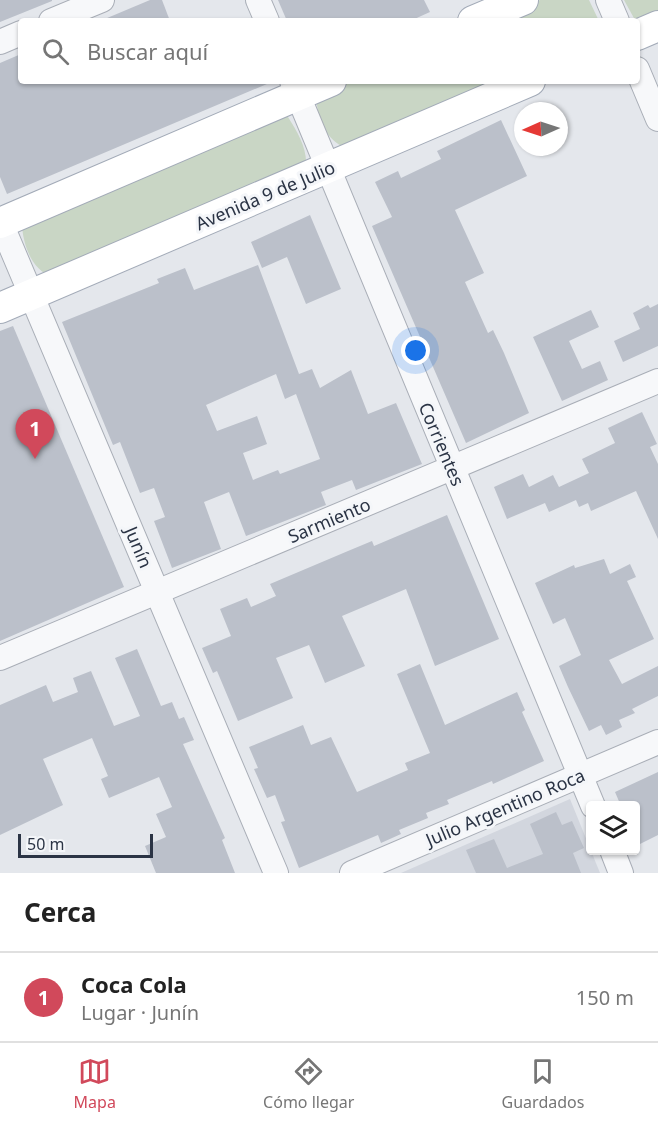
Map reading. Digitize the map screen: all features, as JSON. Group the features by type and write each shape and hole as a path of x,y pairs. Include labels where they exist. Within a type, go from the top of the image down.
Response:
{"main road":[{"path":"480,18 523,0"},
{"path":"640,34 658,26"},
{"path":"0,222 295,88 316,84"},
{"name":"Avenida 9 de Julio","path":"0,308 523,84"}],"street":[{"path":"58,18 102,0"},
{"path":"258,0 266,18"},
{"path":"608,0 616,18"},
{"path":"0,42 18,34"},
{"path":"640,76 658,119"},
{"name":"Corrientes","path":"295,88 591,801"},
{"name":"Junín","path":"0,222 159,592 276,873"},
{"name":"Sarmiento","path":"0,658 658,381"},
{"name":"Julio Argentino Roca","path":"352,873 658,742"},
{"path":"614,855 621,873"}],"shaded area":[{"path":"570,799 586,838 586,855 593,855 600,873 401,873"}],"green space":[{"path":"540,0 589,0 598,18 498,18"},
{"path":"624,0 658,0 658,19 647,23 640,21 640,18 634,18"},
{"path":"342,84 501,84 347,148 333,140 324,128 318,112 316,96"},
{"path":"275,116 288,117 303,146 306,165 53,277 39,269 34,263 24,241 22,225"}],"building":[{"path":"0,0 52,0 52,1 0,22"},
{"path":"150,0 162,0 169,18 107,18"},
{"path":"278,0 424,0 430,12 417,18 286,18"},
{"path":"18,55 18,84 267,84 7,194 0,177 0,63"},
{"path":"501,120 514,148 514,156 518,156 527,176 455,210 484,273 465,282 488,333 493,330 529,413 466,443 372,226 392,217 375,182 398,171 401,178 441,159 437,151"},
{"path":"310,215 341,289 306,304 287,257 262,268 251,242"},
{"path":"258,265 299,374 312,369 320,388 351,370 368,414 396,403 422,464 356,490 352,480 321,492 326,505 246,536 229,492 204,502 221,549 172,568 154,521 165,517 154,488 140,493 120,442 113,445 62,322 159,283 157,279 185,268 194,290","holes":["276,374 285,399 296,394 320,459 280,474 278,470 253,480 243,453 267,444 257,416 217,431 206,405"]},
{"path":"658,304 658,346 623,362 614,341 640,329 633,313 648,305 650,308"},
{"path":"591,310 599,327 569,341 582,369 600,361 608,380 562,401 533,337"},
{"path":"13,326 124,587 0,641 0,331"},
{"path":"642,412 657,444 650,447 658,464 658,539 636,491 591,511 588,503 579,507 576,500 549,512 545,503 507,519 494,487 523,474 529,487 553,475 559,487 589,473 582,459 615,443 608,428"},
{"path":"447,515 499,639 435,666 406,589 342,616 365,666 325,683 309,645 276,658 293,698 238,721 217,671 213,673 202,648 231,636 220,609 247,598 251,607 276,596 270,584 372,541 374,546"},
{"path":"604,559 610,574 630,564 636,577 627,581 654,639 609,660 622,684 658,666 658,696 632,709 635,713 619,720 622,727 606,735 601,725 589,731 568,687 559,666 581,655 565,618 553,624 535,583 574,565 575,568"},
{"path":"137,649 161,706 172,702 179,719 184,717 194,740 183,744 225,838 222,840 235,873 156,873 145,846 166,837 156,814 172,807 159,777 109,798 101,779 108,776 92,738 43,759 63,805 0,835 0,705 46,685 53,702 78,692 73,678 91,671 114,726 140,716 115,658"},
{"path":"420,664 445,725 517,692 525,710 522,712 544,761 493,784 492,781 447,800 449,804 426,813 428,818 399,830 401,834 381,843 378,835 299,868 281,822 285,821 275,795 267,798 254,769 258,768 249,747 303,725 311,745 331,737 357,792 408,770 405,763 430,753 397,674"},
{"path":"658,772 658,835 640,844 640,801 619,801 615,792"},
{"path":"556,812 562,825 572,821 584,848 573,853 581,873 476,873 466,850 494,839 507,868 543,854 530,824"}],"place":[{"name":"Coca Cola","path":"35,459"}]}
